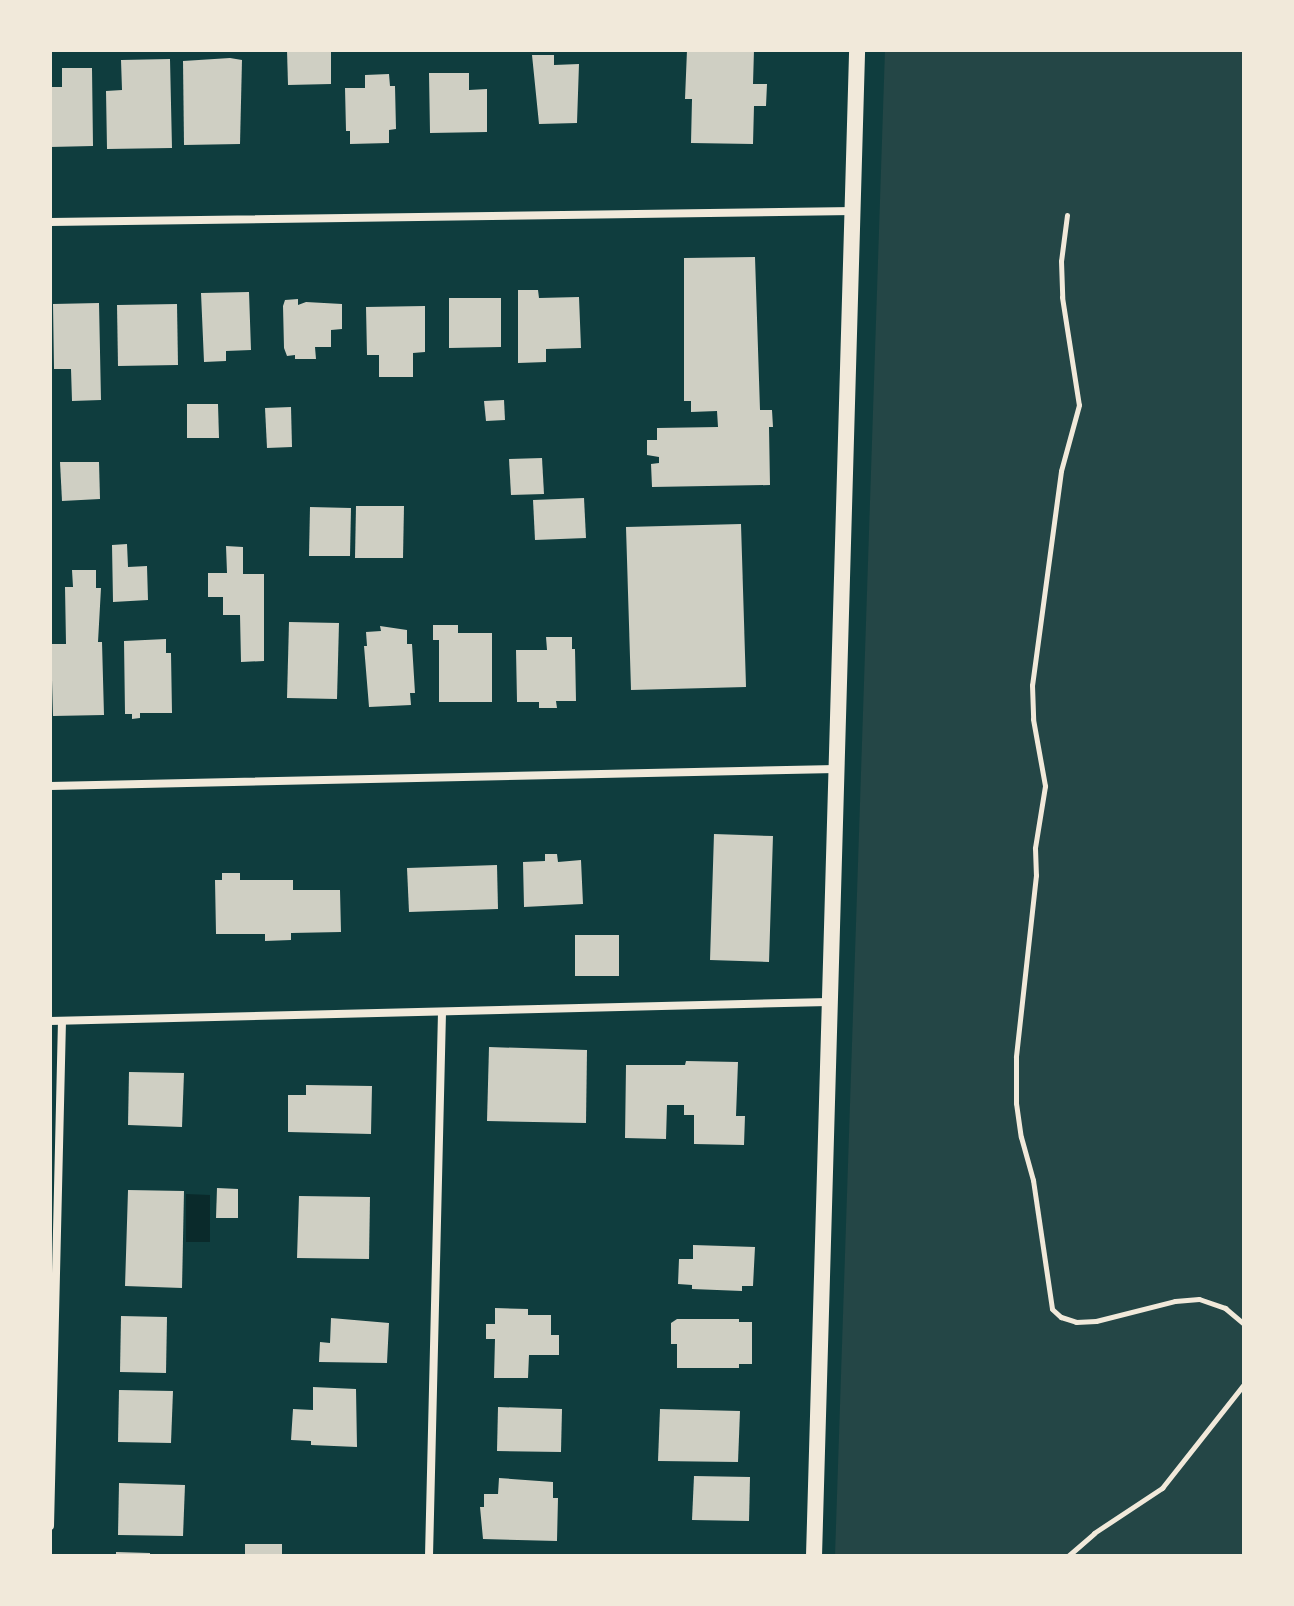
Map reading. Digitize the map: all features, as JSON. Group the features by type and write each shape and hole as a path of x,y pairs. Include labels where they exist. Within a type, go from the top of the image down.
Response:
{"main road":[{"path":"814,1556 855,211 857,50"}],"street":[{"path":"50,222 855,211"},
{"path":"50,786 836,769"},
{"path":"50,1021 829,1002"},
{"path":"429,1556 442,1012"},
{"path":"50,1526 62,1021"}],"path":[{"path":"1067,215 1061,261 1062,297 1079,405 1061,471 1032,685 1033,719 1045,786 1035,848 1036,875 1016,1057 1016,1103 1033,1180 1052,1309 1061,1317 1076,1322 1199,1299 1225,1308 1244,1324"},
{"path":"1068,1556 1094,1533 1162,1488 1244,1384"}],"shaded area":[{"path":"885,50 1244,50 1244,1556 835,1556"},
{"path":"186,1194 210,1195 210,1242 186,1242"}],"building":[{"path":"287,50 331,50 331,84 288,85"},
{"path":"687,50 754,50 753,84 767,84 766,106 754,106 753,144 691,143 692,99 685,99"},
{"path":"532,55 554,55 554,65 579,64 577,123 539,124"},
{"path":"170,59 172,148 107,149 106,91 122,90 121,60"},
{"path":"242,60 240,144 184,145 183,61"},
{"path":"62,68 92,68 93,146 50,147 50,87 62,87"},
{"path":"429,73 469,73 469,90 487,89 487,132 430,133"},
{"path":"389,74 390,86 395,86 396,129 389,130 389,143 350,144 350,131 346,131 345,88 365,88 365,75"},
{"path":"755,257 760,410 772,410 773,427 769,427 770,485 652,487 651,464 659,463 659,457 647,455 647,440 657,440 657,428 718,427 717,411 691,412 691,401 684,401 684,258"},
{"path":"518,290 538,290 539,298 579,297 581,348 546,349 546,362 518,363"},
{"path":"249,292 251,350 226,351 226,361 204,362 201,293"},
{"path":"449,298 501,298 501,347 449,348"},
{"path":"298,299 298,305 306,302 342,304 342,329 331,330 331,347 315,347 316,359 295,359 295,355 287,356 284,348 283,306 285,300"},
{"path":"99,303 101,400 72,401 71,369 54,369 53,304"},
{"path":"177,304 178,365 118,366 117,305"},
{"path":"425,306 425,352 413,353 413,377 379,377 379,355 367,355 366,307"},
{"path":"504,400 505,420 486,421 484,401"},
{"path":"187,404 218,404 219,438 187,438"},
{"path":"291,407 292,447 267,448 265,408"},
{"path":"542,458 544,494 511,495 509,459"},
{"path":"60,462 99,462 100,499 62,501"},
{"path":"584,498 586,538 535,540 533,500"},
{"path":"356,506 404,506 403,558 355,558"},
{"path":"310,507 351,508 350,556 309,556"},
{"path":"741,524 746,687 631,690 626,527"},
{"path":"127,544 128,567 147,566 148,600 113,602 112,545"},
{"path":"226,546 243,547 243,574 264,574 264,661 241,662 240,615 223,615 223,597 208,597 208,573 227,573"},
{"path":"72,570 96,570 96,588 101,588 98,642 102,642 104,715 53,716 51,644 66,644 65,587 73,587"},
{"path":"289,622 339,623 337,699 287,698"},
{"path":"433,625 458,625 458,633 492,633 492,702 439,702 439,640 433,640"},
{"path":"380,626 407,630 407,644 412,644 415,693 410,693 411,705 369,707 364,646 367,646 366,632 381,631"},
{"path":"546,637 572,637 572,649 575,649 576,701 556,701 557,708 539,708 539,702 517,702 516,650 547,650"},
{"path":"166,639 166,653 171,653 172,713 140,713 140,718 132,719 132,714 125,714 124,641"},
{"path":"714,834 773,836 769,962 710,960"},
{"path":"545,854 557,854 558,862 581,860 583,904 524,907 523,862 545,861"},
{"path":"497,865 498,909 409,912 407,868"},
{"path":"222,873 240,873 240,880 293,880 293,890 340,890 341,932 291,933 291,940 265,941 265,934 216,934 215,880 222,880"},
{"path":"575,935 619,935 619,976 575,976"},
{"path":"489,1047 587,1050 586,1123 487,1121"},
{"path":"686,1061 738,1062 736,1116 745,1116 744,1145 694,1144 694,1115 684,1115 684,1105 667,1105 666,1139 625,1138 626,1065 685,1065"},
{"path":"129,1072 184,1073 182,1127 128,1125"},
{"path":"306,1085 372,1086 371,1134 288,1132 288,1095 306,1095"},
{"path":"217,1188 238,1189 238,1218 216,1218"},
{"path":"128,1190 184,1191 182,1288 125,1286"},
{"path":"299,1196 370,1197 369,1259 297,1258"},
{"path":"693,1245 755,1247 753,1286 742,1286 742,1291 692,1289 692,1285 678,1284 679,1259 693,1259"},
{"path":"495,1308 528,1309 528,1315 551,1315 551,1335 559,1335 559,1355 529,1355 528,1378 494,1378 495,1339 486,1339 486,1324 495,1324"},
{"path":"121,1316 167,1317 166,1373 120,1372"},
{"path":"331,1318 389,1323 387,1363 319,1362 320,1342 330,1343"},
{"path":"677,1319 739,1319 739,1322 752,1322 752,1364 739,1364 739,1368 677,1368 677,1344 671,1344 671,1323"},
{"path":"313,1387 356,1389 357,1447 311,1445 311,1441 291,1440 293,1409 313,1410"},
{"path":"119,1390 173,1391 171,1443 118,1442"},
{"path":"498,1407 562,1409 561,1452 497,1451"},
{"path":"660,1409 740,1411 738,1462 658,1461"},
{"path":"694,1476 750,1477 749,1521 692,1520"},
{"path":"499,1478 553,1482 553,1498 558,1498 557,1541 483,1539 480,1507 484,1507 484,1494 498,1494"},
{"path":"119,1483 185,1485 183,1536 118,1535"},
{"path":"245,1544 282,1544 282,1556 245,1556"},
{"path":"116,1552 150,1553 150,1556 116,1556"}]}
